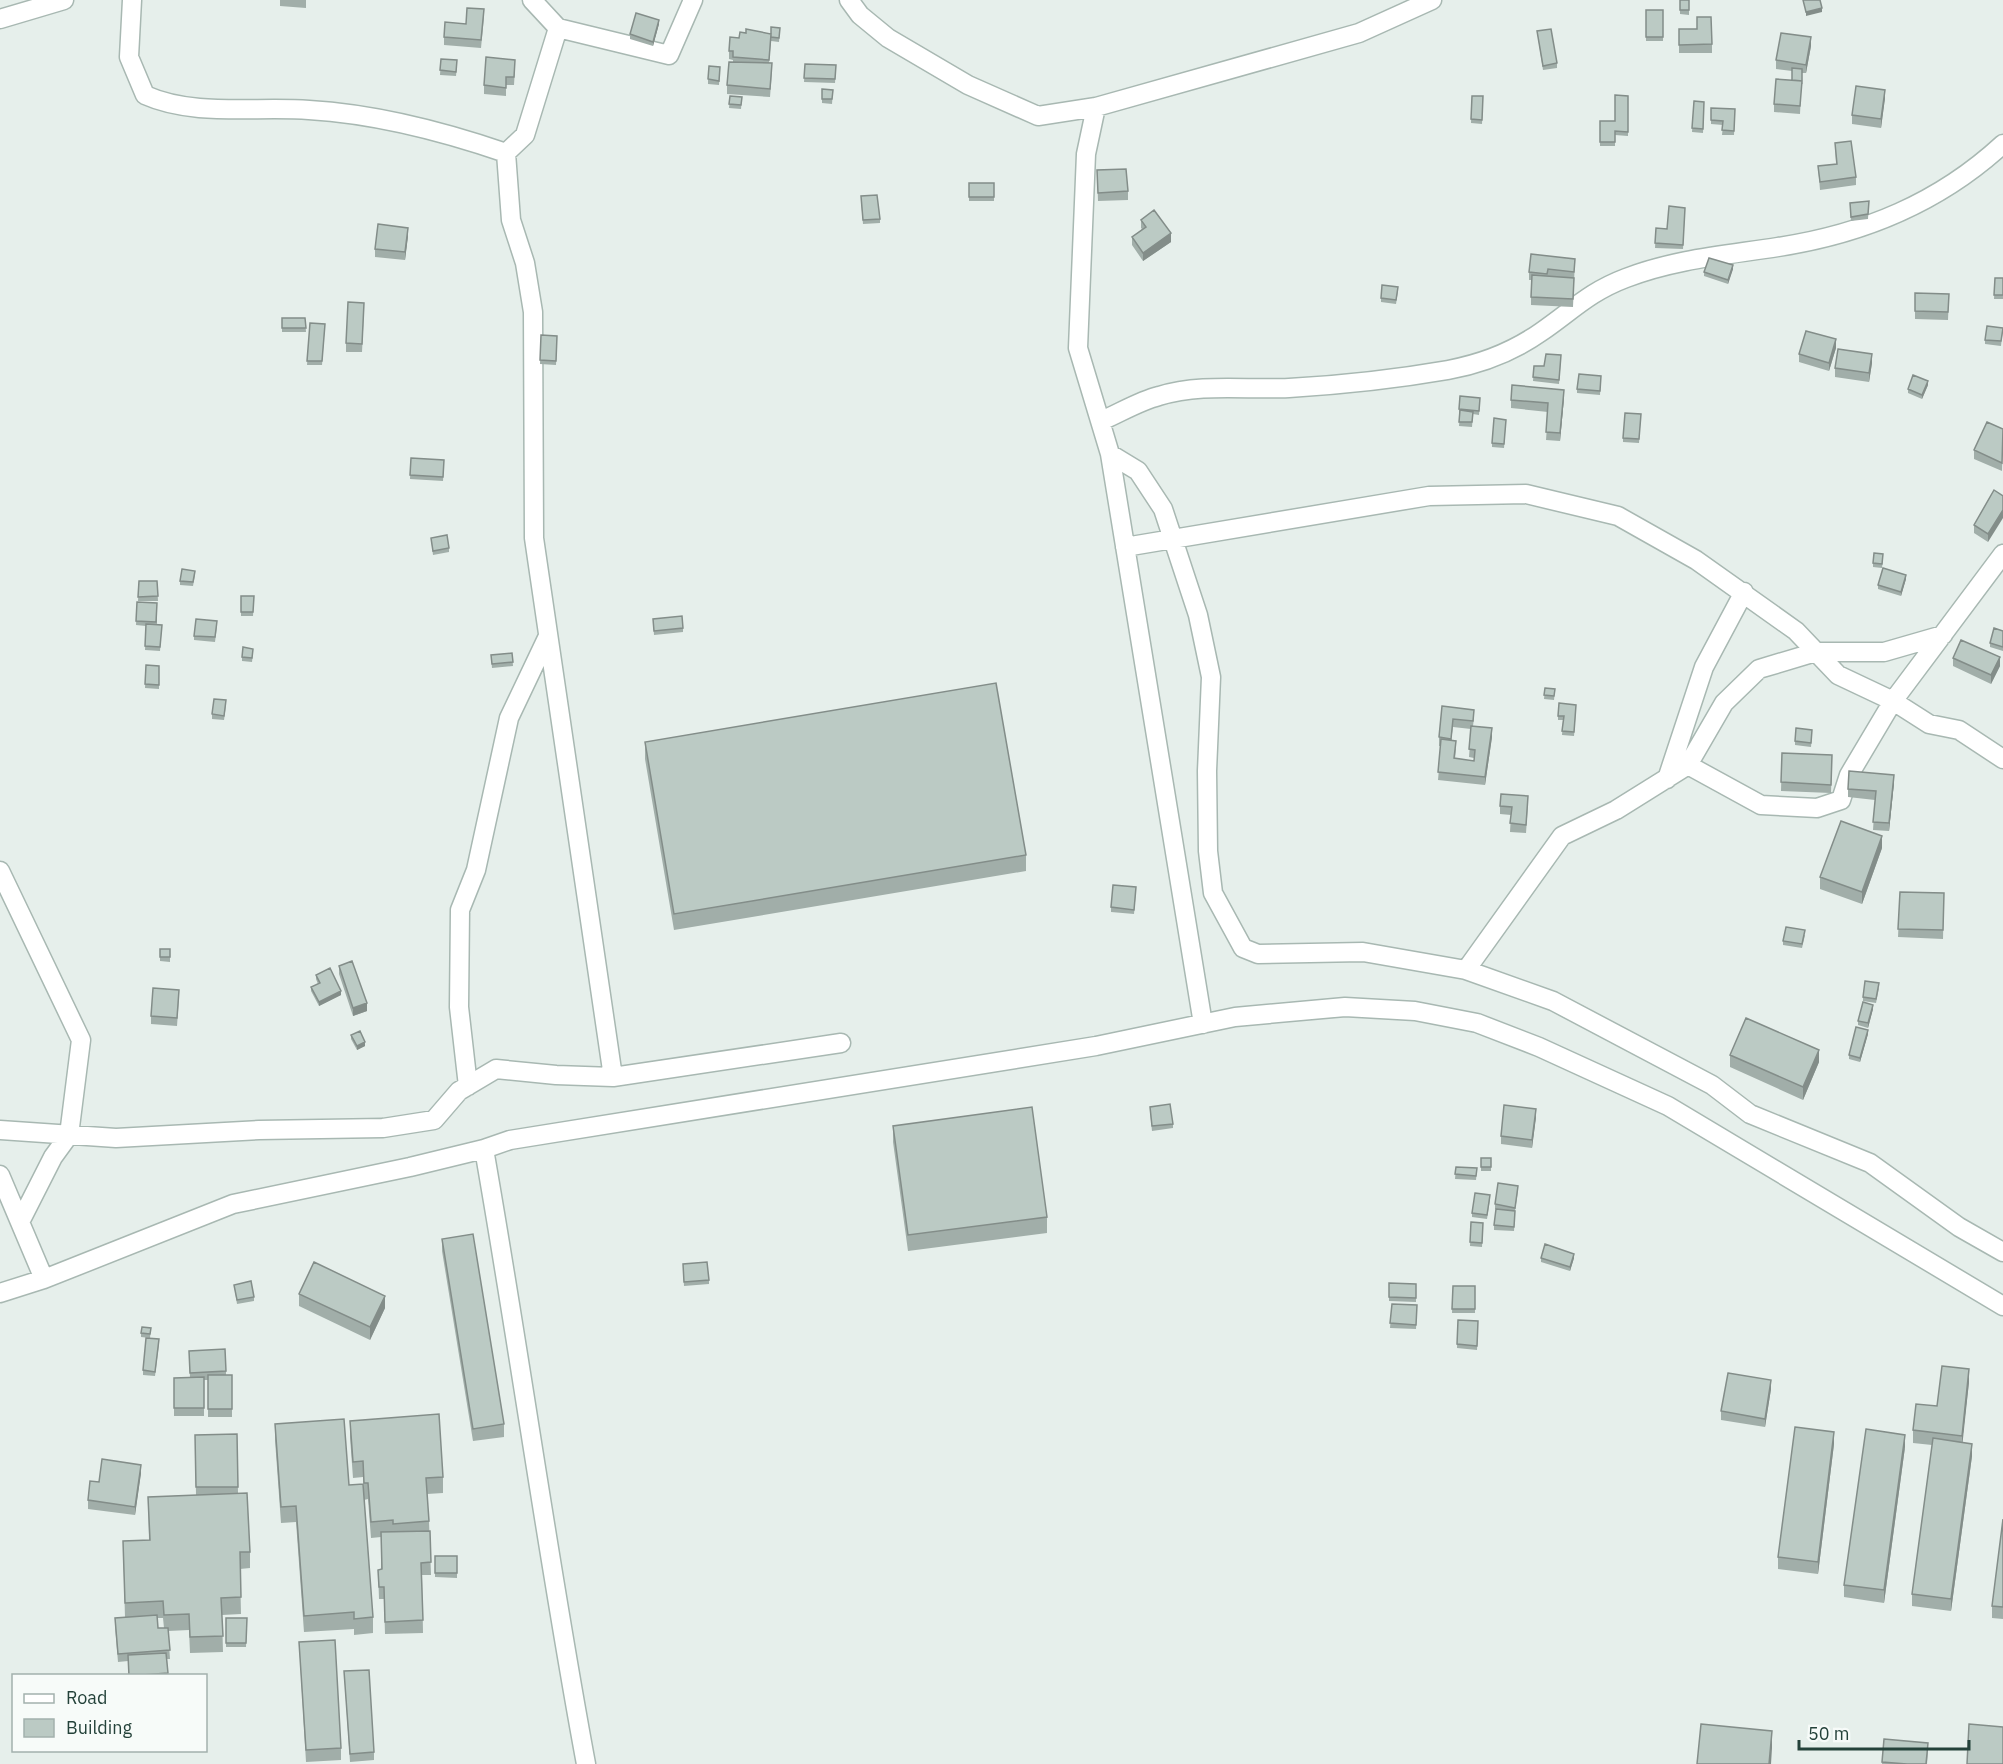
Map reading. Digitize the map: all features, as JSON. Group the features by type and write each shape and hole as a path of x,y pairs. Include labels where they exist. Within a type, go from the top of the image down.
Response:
{"street":[{"path":"0,19 64,0"},
{"path":"132,0 129,57 145,95 169,105 310,110 386,120 456,136 506,153"},
{"path":"532,0 558,28 669,55 693,0"},
{"path":"849,0 861,15 888,38 968,85 1038,116 1096,107 1359,33 1432,0"},
{"path":"506,153 525,135 558,28"},
{"path":"1096,107 1086,154 1078,348 1110,454 1203,1024"},
{"path":"1101,422 1158,396 1201,388 1289,388 1377,379 1449,370 1497,357 1539,334 1596,290 1636,274 1692,259 1845,234 1920,204 1974,171 2003,144"},
{"path":"506,153 511,220 525,263 533,312 534,538 613,1077"},
{"path":"1110,454 1138,471 1163,510 1198,615 1211,677 1207,771 1208,851 1213,893 1243,948 1258,954 1363,952 1466,970 1553,1001 1712,1085 1750,1114 1870,1163 1959,1227 2003,1252"},
{"path":"1125,547 1172,537 1283,522 1429,496 1526,494 1618,516 1696,560 1744,592 1796,631 1838,675 1893,701 1929,724 1959,730 2003,759"},
{"path":"1688,765 1761,805 1817,808 1841,800 1849,775 1893,701 2003,554"},
{"path":"1666,778 1704,667 1744,592"},
{"path":"1466,970 1562,836 1616,810 1688,765 1724,703 1759,669 1816,652 1884,652 1943,634"},
{"path":"468,1086 459,1007 460,910 476,870 509,718 548,636"},
{"path":"0,871 11,889 81,1040 69,1135 53,1157 20,1222"},
{"path":"0,1293 44,1279 233,1204 484,1149 510,1140 1096,1046 1235,1017 1345,1007 1415,1011 1477,1023 1539,1047 1668,1106 2003,1306"},
{"path":"0,1130 116,1138 259,1130 382,1128 434,1120 459,1091 496,1069 556,1075 613,1077 841,1043"},
{"path":"484,1149 510,1297 561,1629 586,1764"},
{"path":"0,1174 44,1279"}],"building":[{"path":"1680,0 1689,0 1689,10 1680,10"},
{"path":"1803,0 1820,0 1822,8 1806,12"},
{"path":"467,8 484,9 481,40 444,37 445,22 466,24"},
{"path":"1646,10 1663,10 1663,37 1646,37"},
{"path":"636,13 659,20 653,42 630,34"},
{"path":"1697,17 1711,17 1712,44 1679,45 1679,29 1697,29"},
{"path":"771,27 780,28 779,38 771,37"},
{"path":"746,29 771,34 769,60 733,57 733,51 729,51 730,37 739,38 740,32 746,33"},
{"path":"1551,29 1557,63 1543,66 1537,31"},
{"path":"1781,33 1811,37 1806,65 1776,60"},
{"path":"486,57 515,60 514,77 506,77 506,88 484,85"},
{"path":"441,59 457,60 456,72 440,70"},
{"path":"729,62 772,63 770,89 727,85"},
{"path":"805,64 836,65 835,79 804,78"},
{"path":"709,66 720,67 719,81 708,79"},
{"path":"1792,68 1802,69 1802,81 1792,80"},
{"path":"1776,79 1802,81 1800,106 1774,104"},
{"path":"1856,86 1885,90 1881,119 1852,115"},
{"path":"822,89 833,90 832,99 822,99"},
{"path":"1615,95 1628,96 1628,132 1615,131 1615,142 1600,142 1600,121 1615,121"},
{"path":"730,96 742,97 741,105 729,104"},
{"path":"1472,96 1483,96 1482,120 1471,119"},
{"path":"1694,101 1704,102 1703,129 1692,128"},
{"path":"1711,108 1735,109 1734,131 1722,130 1723,121 1711,120"},
{"path":"1851,141 1856,177 1820,182 1818,166 1837,164 1835,143"},
{"path":"1126,169 1128,191 1098,193 1097,170"},
{"path":"969,183 994,183 994,197 969,197"},
{"path":"877,195 880,219 863,220 861,196"},
{"path":"1869,201 1868,214 1851,217 1850,203"},
{"path":"1669,206 1685,208 1683,245 1655,243 1656,228 1667,229"},
{"path":"1154,210 1171,233 1143,253 1132,237 1146,227 1141,220"},
{"path":"378,224 408,228 405,252 375,249"},
{"path":"1531,254 1575,259 1574,272 1548,269 1547,274 1529,272"},
{"path":"1709,258 1733,265 1728,280 1704,272"},
{"path":"1532,275 1574,278 1573,299 1531,297"},
{"path":"1995,278 2003,278 2003,295 1994,295"},
{"path":"1382,285 1398,287 1396,300 1381,298"},
{"path":"1915,293 1949,294 1948,312 1915,311"},
{"path":"348,302 364,303 362,344 346,343"},
{"path":"282,318 305,318 306,328 282,328"},
{"path":"310,323 325,324 322,361 307,361"},
{"path":"1987,326 2003,328 2001,341 1985,340"},
{"path":"1806,331 1836,339 1829,363 1799,354"},
{"path":"541,335 557,336 556,361 540,360"},
{"path":"1838,349 1872,354 1869,373 1835,368"},
{"path":"1546,354 1561,355 1559,380 1533,377 1534,366 1544,366"},
{"path":"1579,374 1601,376 1600,391 1577,389"},
{"path":"1913,375 1928,381 1922,395 1908,389"},
{"path":"1512,385 1564,390 1560,433 1546,432 1548,403 1511,400"},
{"path":"1460,396 1480,398 1479,411 1459,409"},
{"path":"1460,410 1473,412 1472,422 1459,422"},
{"path":"1625,413 1641,414 1639,439 1623,438"},
{"path":"1494,418 1506,420 1504,444 1492,443"},
{"path":"1987,422 2003,429 2002,463 1974,450"},
{"path":"411,458 444,460 443,477 410,475"},
{"path":"1994,490 2003,496 2003,510 1988,534 1974,525"},
{"path":"447,535 449,548 433,551 431,538"},
{"path":"1874,553 1883,554 1882,564 1873,563"},
{"path":"1883,568 1906,575 1901,592 1878,585"},
{"path":"182,569 195,571 193,582 180,581"},
{"path":"139,581 157,581 158,596 138,597"},
{"path":"241,596 254,596 253,612 241,612"},
{"path":"137,602 157,603 156,622 136,621"},
{"path":"682,616 683,628 654,631 653,619"},
{"path":"196,619 217,621 215,637 194,636"},
{"path":"146,624 162,625 160,647 145,646"},
{"path":"1994,628 2003,631 2003,647 1990,643"},
{"path":"1961,640 2000,657 1991,675 1953,658"},
{"path":"243,647 253,649 252,658 242,657"},
{"path":"512,653 513,662 492,664 491,655"},
{"path":"146,665 159,666 159,685 145,684"},
{"path":"996,683 1026,855 674,914 645,742"},
{"path":"1545,688 1555,689 1554,696 1544,695"},
{"path":"214,699 226,700 224,716 212,714"},
{"path":"1559,703 1576,705 1574,732 1562,731 1564,716 1558,716"},
{"path":"1442,706 1474,710 1473,721 1453,719 1451,739 1439,737"},
{"path":"1471,726 1492,728 1485,777 1438,772 1441,739 1456,741 1454,758 1474,761 1475,750 1469,749"},
{"path":"1796,728 1812,730 1811,743 1795,741"},
{"path":"1782,753 1832,755 1831,785 1781,782"},
{"path":"1849,771 1894,775 1889,823 1873,822 1876,791 1848,789"},
{"path":"1501,794 1528,796 1526,825 1510,823 1512,807 1500,806"},
{"path":"1841,821 1882,836 1862,892 1820,877"},
{"path":"1113,885 1136,887 1134,910 1111,907"},
{"path":"1900,892 1944,893 1943,930 1898,929"},
{"path":"1786,927 1805,930 1802,944 1783,941"},
{"path":"160,949 170,949 170,957 160,957"},
{"path":"352,961 367,1003 353,1008 339,966"},
{"path":"330,968 341,991 319,1002 311,987 320,983 316,975"},
{"path":"1865,981 1879,983 1876,999 1863,997"},
{"path":"153,988 179,990 177,1018 151,1016"},
{"path":"1863,1002 1873,1005 1868,1023 1858,1021"},
{"path":"1746,1018 1819,1050 1803,1087 1730,1055"},
{"path":"1856,1027 1868,1030 1860,1058 1849,1055"},
{"path":"360,1031 365,1042 357,1046 351,1035"},
{"path":"1170,1104 1173,1124 1152,1126 1150,1107"},
{"path":"1504,1105 1536,1109 1532,1140 1501,1136"},
{"path":"1032,1107 1047,1217 908,1235 893,1126"},
{"path":"1481,1158 1491,1158 1491,1167 1481,1167"},
{"path":"1456,1167 1477,1168 1476,1176 1455,1174"},
{"path":"1498,1183 1518,1186 1515,1208 1495,1204"},
{"path":"1475,1193 1490,1195 1487,1215 1472,1213"},
{"path":"1496,1209 1515,1211 1514,1227 1494,1225"},
{"path":"1471,1222 1483,1223 1482,1243 1470,1242"},
{"path":"473,1234 504,1424 473,1429 442,1239"},
{"path":"1545,1244 1574,1254 1570,1267 1541,1258"},
{"path":"314,1262 385,1296 370,1327 299,1294"},
{"path":"707,1262 709,1280 684,1282 683,1264"},
{"path":"251,1281 254,1297 237,1300 234,1285"},
{"path":"1389,1283 1416,1284 1416,1298 1389,1297"},
{"path":"1453,1286 1475,1286 1475,1309 1452,1309"},
{"path":"1392,1304 1417,1305 1416,1325 1390,1323"},
{"path":"1458,1320 1478,1321 1477,1346 1457,1344"},
{"path":"142,1327 151,1328 150,1334 141,1333"},
{"path":"146,1338 159,1339 155,1372 143,1370"},
{"path":"225,1349 226,1371 190,1373 189,1351"},
{"path":"1942,1366 1969,1369 1962,1436 1913,1430 1916,1404 1937,1406"},
{"path":"1728,1373 1771,1380 1765,1419 1721,1411"},
{"path":"208,1375 232,1375 232,1409 208,1409"},
{"path":"204,1377 204,1408 174,1408 174,1378"},
{"path":"439,1414 443,1477 426,1478 429,1521 393,1524 393,1520 371,1522 368,1483 364,1483 363,1461 353,1462 350,1421"},
{"path":"344,1419 349,1485 363,1484 373,1617 354,1619 354,1612 304,1616 296,1506 281,1507 275,1424"},
{"path":"1795,1427 1834,1432 1818,1562 1778,1557"},
{"path":"1866,1429 1905,1435 1884,1590 1844,1585"},
{"path":"237,1434 238,1487 196,1487 195,1435"},
{"path":"1933,1438 1972,1444 1951,1599 1912,1594"},
{"path":"102,1459 141,1465 135,1507 88,1500 90,1481 99,1482"},
{"path":"247,1493 250,1552 240,1552 241,1597 221,1598 223,1636 190,1637 189,1614 164,1615 163,1601 125,1603 123,1541 150,1540 148,1497"},
{"path":"2003,1519 2003,1607 1992,1606"},
{"path":"430,1531 431,1562 421,1563 423,1620 385,1622 384,1587 379,1587 378,1570 382,1569 381,1532"},
{"path":"435,1556 457,1556 457,1573 435,1573"},
{"path":"157,1615 158,1628 168,1628 170,1650 118,1654 115,1618"},
{"path":"226,1618 247,1618 246,1643 226,1643"},
{"path":"335,1640 341,1748 306,1750 299,1642"},
{"path":"166,1653 168,1673 129,1674 128,1655"},
{"path":"369,1670 374,1752 350,1754 344,1671"},
{"path":"1701,1724 1772,1731 1769,1764 1697,1764"},
{"path":"1969,1724 2003,1727 2003,1764 1967,1764"},
{"path":"1884,1739 1928,1743 1926,1764 1882,1762"}]}
